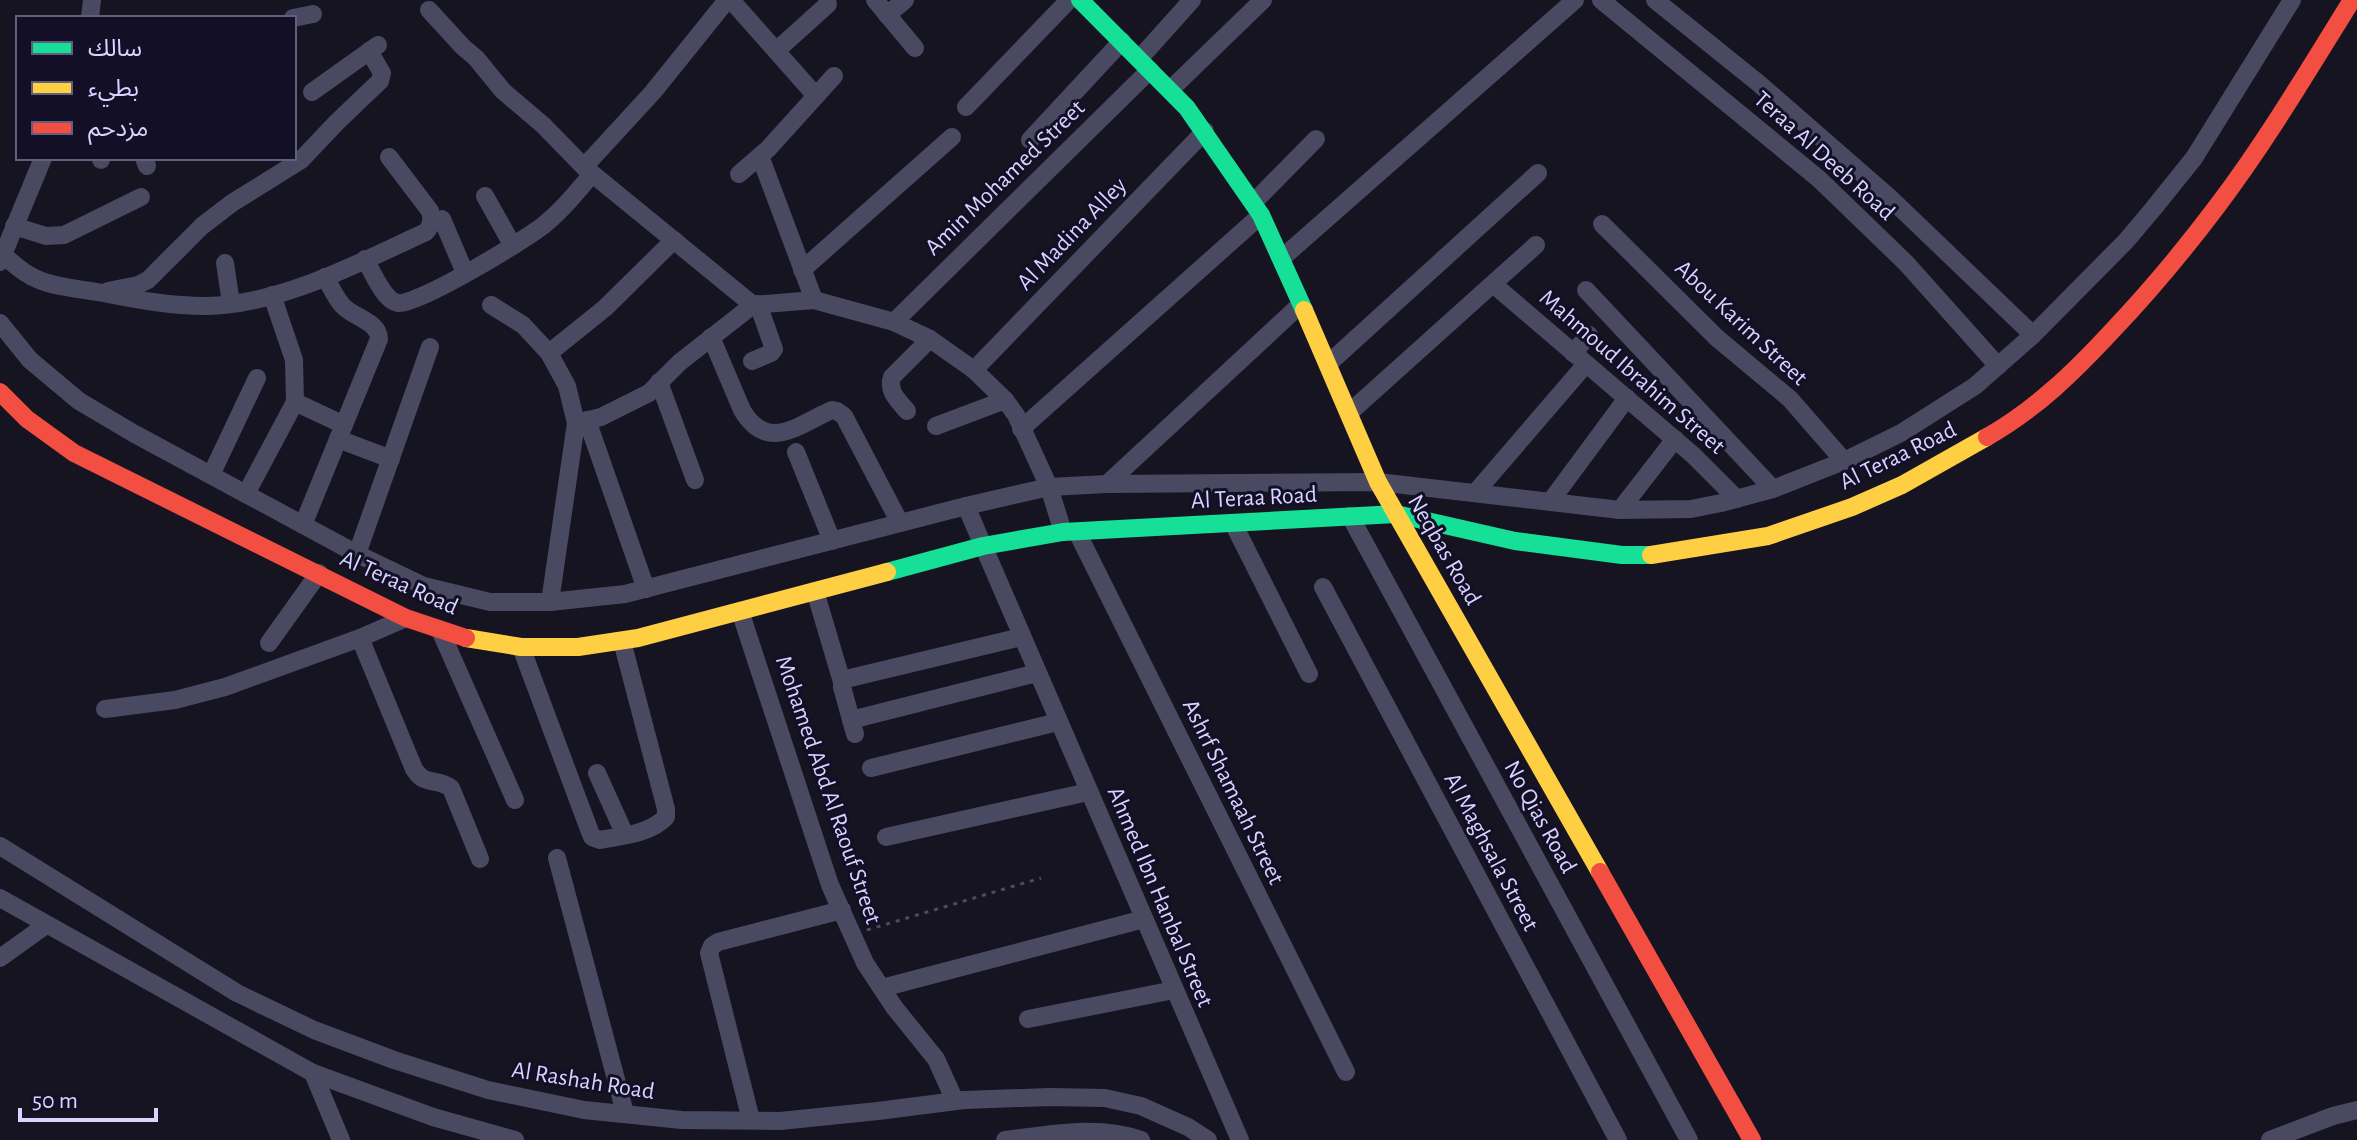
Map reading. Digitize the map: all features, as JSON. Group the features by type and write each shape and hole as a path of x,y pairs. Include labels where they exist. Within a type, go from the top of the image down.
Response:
{"street":[{"path":"365,259 387,298 399,304 427,294 513,246 569,202 588,171 729,0 816,96"},
{"path":"875,0 915,48"},
{"path":"887,15 905,0"},
{"name":"Amin Mohamed Street","path":"894,322 1145,64 1192,0"},
{"path":"1170,90 1263,0"},
{"path":"1282,258 1575,0"},
{"name":"Teraa Al Deeb Road","path":"1601,0 1819,179 1906,263 1998,366"},
{"name":"Teraa Al Deeb Road","path":"1655,0 1757,82 1889,197 2033,335"},
{"name":"Al Teraa Road","path":"0,323 30,360 79,401 357,554 424,586 490,602 550,602 625,594 1049,487 1378,482 1620,510 1691,509 1773,489 1844,461 1931,415 1975,386 2033,335 2126,241 2194,158 2292,0"},
{"name":"Al Teraa Road","path":"0,392 27,419 74,453 406,618 457,636 521,647 578,647 622,641 983,546 1070,532 1396,514 1515,541 1598,552 1660,555 1768,536 1852,507 1914,478 2029,411 2071,375 2116,328 2219,204 2352,0"},
{"path":"966,107 1082,2"},
{"name":"Neqbas Road","path":"1082,2 1170,90 1205,131 1257,209 1282,258 1378,482 1752,1140"},
{"path":"776,51 828,4"},
{"path":"429,10 503,91 543,125 588,171 756,305 774,349 752,361"},
{"path":"296,17 313,14"},
{"path":"1030,140 1122,41"},
{"path":"101,293 148,280 202,226 301,160 380,81 382,73 374,47 312,92"},
{"path":"739,174 760,156 834,76"},
{"name":"Al Madina Alley","path":"974,370 1205,131"},
{"path":"802,270 952,137"},
{"path":"1021,429 1257,209 1316,139"},
{"path":"760,156 814,300"},
{"path":"42,160 2,258 38,281 154,304 208,306 272,295 325,277 426,232 432,219 430,211 389,157"},
{"path":"1328,364 1538,173"},
{"path":"485,196 513,246"},
{"path":"14,226 46,236 64,235 141,197"},
{"path":"442,219 465,273"},
{"name":"Abou Karim Street","path":"1602,224 1717,338 1790,399 1844,461"},
{"path":"549,353 605,308 674,240"},
{"path":"1349,413 1536,245"},
{"path":"225,263 231,303"},
{"path":"303,525 379,339 376,328 341,304 325,277"},
{"name":"Mahmoud Ibrahim Street","path":"1493,284 1675,439 1737,499"},
{"path":"1586,290 1773,489"},
{"path":"246,494 295,402 294,360 272,295"},
{"name":"Ashrf Shamaah Street","path":"756,305 814,300 894,322 930,339 974,370 1005,400 1016,415 1070,532 1346,1072"},
{"path":"1107,484 1301,304"},
{"path":"491,305 523,325 549,353 567,386 646,589"},
{"path":"581,422 649,393 711,337 756,305"},
{"path":"1475,493 1580,358 1589,335"},
{"path":"711,337 749,421 757,428 775,434 787,433 832,410 844,416 900,523"},
{"path":"907,411 891,390 890,383 892,377 930,339"},
{"path":"357,554 430,347"},
{"path":"211,475 257,378"},
{"path":"659,382 695,480"},
{"path":"1550,502 1627,398"},
{"path":"936,426 1005,400"},
{"path":"295,402 391,459"},
{"path":"550,602 581,422"},
{"path":"1620,510 1675,439"},
{"path":"796,452 832,541"},
{"name":"Ahmed Ibn Hanbal Street","path":"966,506 1240,1140"},
{"name":"No Qias Road","path":"1350,516 1689,1140"},
{"path":"1233,523 1309,674"},
{"path":"269,643 319,573"},
{"name":"Al Maghsala Street","path":"1323,587 1618,1140"},
{"path":"815,591 853,727 1037,673"},
{"name":"Mohamed Abd Al Raouf Street","path":"740,611 830,885 865,963 936,1059 955,1101"},
{"path":"105,709 175,700 225,687 406,618"},
{"path":"440,630 515,800"},
{"path":"842,682 851,676 1021,637"},
{"path":"360,638 414,769 425,781 441,781 451,788 480,859"},
{"path":"521,647 592,837 600,840 659,824 666,817 622,641"},
{"path":"871,768 1058,722"},
{"path":"597,773 619,836"},
{"path":"886,837 1088,792"},
{"name":"Al Rashah Road","path":"0,846 237,993 314,1030 488,1090 584,1110 682,1120 780,1121 955,1101 1105,1098 1141,1106 1188,1127 1208,1140"},
{"path":"557,858 625,1113"},
{"path":"0,898 313,1073 433,1117 515,1140"},
{"path":"751,1120 709,953 712,946 842,910"},
{"path":"882,988 1144,919"},
{"path":"0,958 46,925"},
{"path":"1028,1019 1174,990"},
{"path":"313,1073 341,1140"},
{"path":"2270,1140 2357,1110"},
{"path":"1005,1140 1083,1132 1141,1140"}],"path":[{"path":"852,934 1041,878"}],"traffic: fast":[{"path":"1080,0 1187,108 1261,215 1304,310"},
{"path":"887,572 983,546 1063,532 1396,514 1515,541 1622,555 1651,555"}],"traffic: slow":[{"path":"1304,310 1378,482 1600,872"},
{"path":"1651,555 1768,536 1852,507 1902,485 1987,437"},
{"path":"466,638 521,647 578,647 638,638 887,572"}],"traffic: jam":[{"path":"1987,437 2038,402 2069,375 2167,270 2254,155 2352,0"},
{"path":"0,392 27,419 74,453 406,618 466,638"},
{"path":"1600,872 1752,1140"}]}
